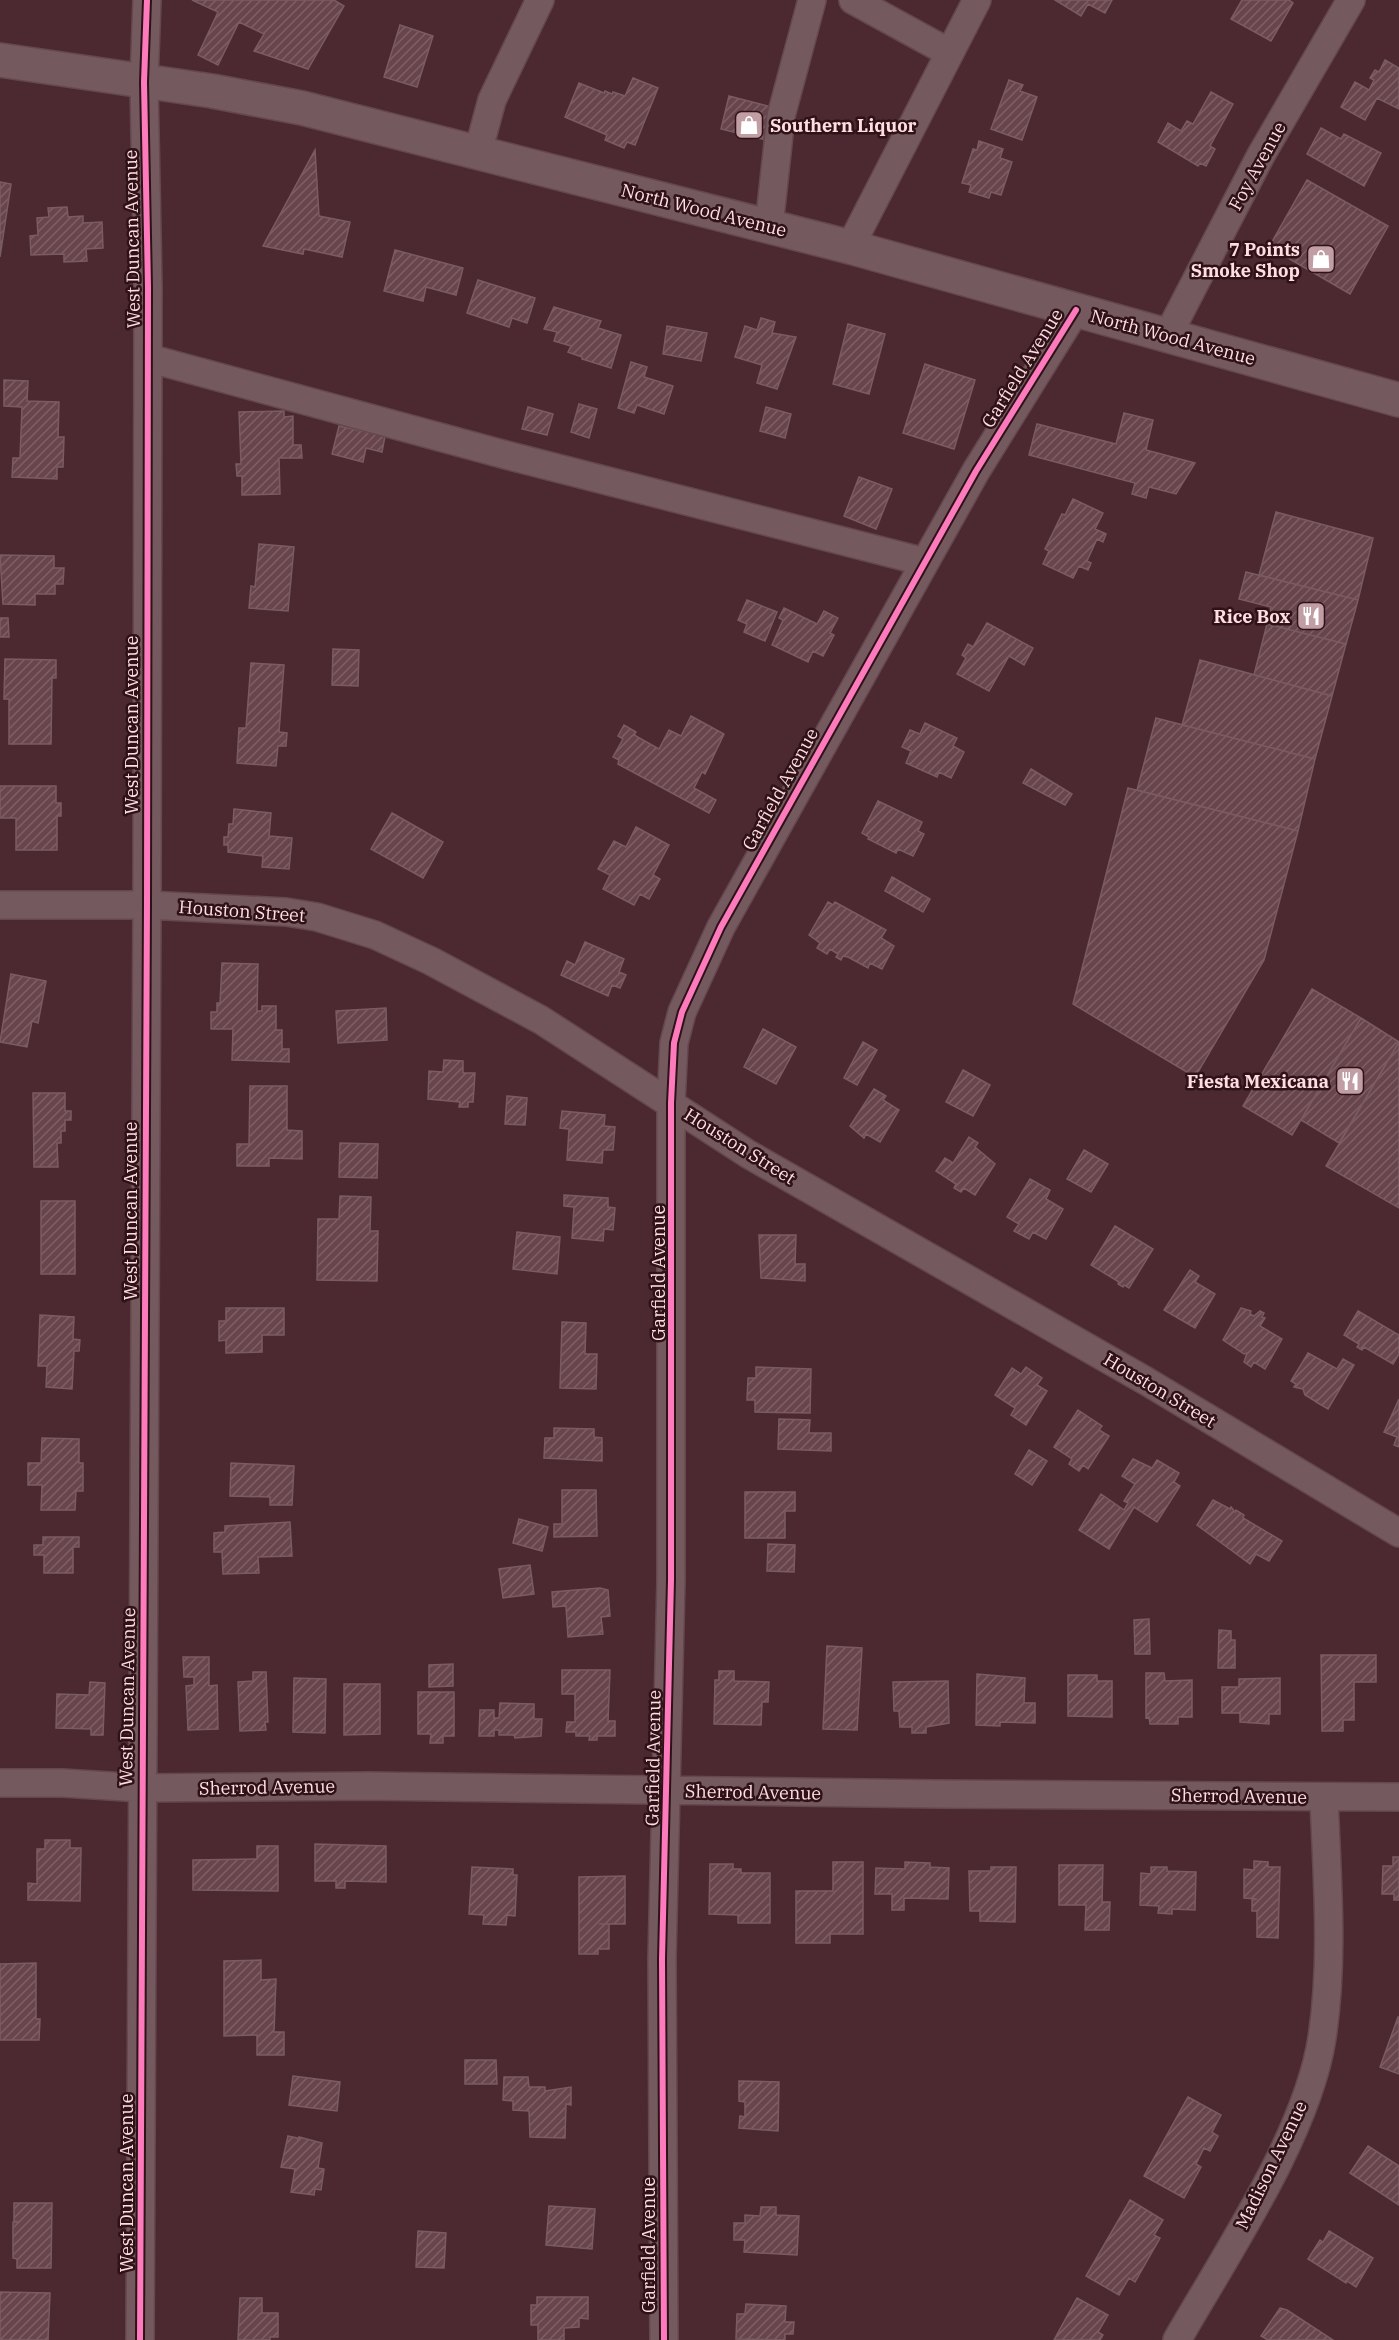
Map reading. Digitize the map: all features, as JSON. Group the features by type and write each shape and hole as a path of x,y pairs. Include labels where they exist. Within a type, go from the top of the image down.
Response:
{"main road":[{"name":"North Wood Avenue","path":"0,60 302,108 850,247 1399,400"}],"street":[{"name":"West Duncan Avenue","path":"141,2340 141,1788 148,358 144,82 147,0"},
{"path":"478,152 492,100 540,0"},
{"path":"769,226 781,116 812,0"},
{"path":"853,0 948,52"},
{"path":"850,247 948,52 977,0"},
{"name":"Foy Avenue","path":"1168,334 1261,155 1351,0"},
{"name":"Garfield Avenue","path":"664,2340 662,1959 668,1790 673,1299 671,1103 674,1043 682,1012 721,927 976,471 1076,310"},
{"path":"148,358 506,455 926,562"},
{"name":"Houston Street","path":"0,904 147,905 286,912 316,917 375,935 431,961 531,1015 748,1154 1146,1381 1399,1533"},
{"name":"Sherrod Avenue","path":"0,1783 63,1783 141,1788 368,1786 1242,1795 1324,1798 1399,1797"},
{"name":"Madison Avenue","path":"1177,2340 1265,2184 1292,2130 1314,2073 1321,2040 1327,1982 1329,1921 1324,1798"}],"building":[{"path":"192,0 334,0 344,6 308,69 254,51 264,34 239,22 218,65 198,55 218,12"},
{"path":"1055,0 1112,0 1105,13 1088,4 1081,16"},
{"path":"1242,0 1289,0 1293,3 1271,41 1231,19"},
{"path":"400,25 433,36 417,87 384,77"},
{"path":"1385,60 1399,68 1399,109 1377,98 1365,120 1341,107 1355,82 1369,90 1374,80 1370,78 1375,70 1379,72"},
{"path":"633,78 658,88 635,145 627,142 624,148 605,140 607,135 565,117 579,83 604,93 605,91 612,94 613,92 625,96"},
{"path":"1009,80 1023,85 1020,91 1037,97 1022,140 991,129"},
{"path":"1211,92 1233,104 1210,146 1215,149 1206,166 1200,163 1198,166 1158,142 1168,123 1181,131 1187,121 1193,124"},
{"path":"729,96 772,107 770,141 721,129"},
{"path":"1321,128 1341,139 1344,134 1381,153 1364,186 1307,154"},
{"path":"979,141 1003,149 1000,158 1012,162 1001,195 991,192 989,198 969,192 971,185 962,183 973,149 977,150"},
{"path":"315,150 319,216 350,222 342,257 304,249 303,254 263,246"},
{"path":"1307,180 1388,226 1350,294 1269,247"},
{"path":"0,182 11,184 0,257"},
{"path":"67,207 68,217 83,216 83,223 102,222 103,248 86,249 87,261 64,262 64,254 31,255 30,236 38,235 37,218 49,217 48,208"},
{"path":"395,250 463,268 456,295 426,287 423,301 384,291"},
{"path":"478,280 535,298 527,323 512,318 509,327 467,313"},
{"path":"554,307 601,321 598,328 621,335 611,368 582,359 568,352 571,346 554,341 557,332 544,329"},
{"path":"761,318 775,322 772,333 796,337 777,389 757,383 762,365 735,357 745,326 757,330"},
{"path":"848,324 885,334 869,394 833,384"},
{"path":"667,326 707,333 701,361 663,354"},
{"path":"631,362 647,367 644,377 673,386 664,414 637,405 634,413 618,408"},
{"path":"925,364 975,380 954,449 903,433"},
{"path":"4,380 28,381 27,401 59,402 58,437 64,437 63,467 57,467 57,479 12,477 13,458 20,458 22,407 4,406"},
{"path":"579,404 597,409 589,438 571,432"},
{"path":"528,407 553,414 547,435 522,429"},
{"path":"766,407 791,414 785,438 760,431"},
{"path":"284,411 284,417 293,416 293,445 301,445 302,458 279,458 280,494 242,495 242,476 237,476 236,464 241,464 239,412"},
{"path":"1124,413 1153,420 1146,450 1195,463 1176,494 1149,487 1146,498 1132,494 1135,483 1029,455 1037,424 1116,444"},
{"path":"339,426 385,436 382,452 366,448 363,462 332,454"},
{"path":"859,477 892,489 876,529 844,516"},
{"path":"1073,499 1103,513 1095,529 1106,534 1103,542 1097,539 1087,561 1091,563 1088,570 1079,566 1073,578 1043,564 1049,551 1045,549 1062,514 1065,515"},
{"path":"1276,512 1373,538 1358,600 1259,575"},
{"path":"259,544 294,547 288,611 249,608 251,586 255,587"},
{"path":"0,555 54,556 54,568 64,568 63,584 55,584 55,594 35,594 35,605 3,604"},
{"name":"Rice Box","path":"1246,572 1358,600 1346,644 1267,624 1271,607 1239,599"},
{"path":"747,600 777,612 765,641 744,632 747,624 738,620"},
{"path":"784,608 817,624 824,611 838,618 830,633 834,635 823,656 813,651 808,662 772,645 783,620 779,618"},
{"path":"0,618 8,618 9,637 0,637"},
{"path":"987,623 1033,648 1024,665 1009,656 989,691 957,674 966,658 962,655 968,644 973,647"},
{"path":"1267,624 1346,644 1332,696 1254,675"},
{"path":"333,649 359,650 358,686 332,685"},
{"path":"5,659 56,660 56,678 52,678 51,744 9,744 9,699 4,699"},
{"path":"1200,660 1332,696 1315,759 1182,725"},
{"path":"251,663 284,665 279,732 287,733 286,746 278,746 276,766 237,763 239,728 246,728"},
{"path":"691,716 724,734 705,774 702,772 694,788 716,800 709,813 618,764 619,760 613,757 623,739 618,736 624,725 636,732 634,735 659,749 669,730 681,736"},
{"path":"1156,718 1315,759 1298,831 1137,790"},
{"path":"925,723 957,738 953,746 964,752 951,778 939,772 937,777 906,763 911,751 902,747 910,730 920,734"},
{"path":"1031,769 1072,794 1065,805 1023,783"},
{"path":"0,786 56,786 56,803 61,803 61,816 57,816 57,850 16,850 16,818 0,818"},
{"path":"1128,788 1298,831 1264,960 1195,1077 1073,1004"},
{"path":"878,801 922,822 918,831 924,834 913,856 898,849 896,853 868,839 869,837 862,833"},
{"path":"234,809 271,813 269,836 292,838 289,869 262,867 263,856 228,852 228,845 224,845 224,837 228,837 229,824 233,824"},
{"path":"392,813 443,842 423,878 371,849"},
{"path":"636,827 669,845 653,875 660,879 649,899 640,894 634,905 603,889 610,875 598,869 614,841 626,847"},
{"path":"892,877 930,899 923,912 885,891"},
{"path":"828,902 833,905 835,902 886,930 881,938 894,946 882,969 870,963 868,968 848,957 843,956 841,960 836,957 838,954 830,949 827,954 817,948 820,943 809,935"},
{"path":"585,942 624,959 619,972 626,975 620,988 612,985 608,996 561,975 567,961 575,965"},
{"path":"222,963 258,964 257,1011 262,1011 262,1006 276,1006 276,1030 282,1030 282,1049 289,1049 289,1062 232,1060 233,1029 211,1029 211,1012 217,1012 217,1003 220,1003"},
{"path":"11,974 46,981 38,1023 32,1021 27,1047 0,1042"},
{"path":"1312,989 1361,1018 1292,1135 1243,1106"},
{"path":"386,1008 387,1040 338,1043 336,1011"},
{"name":"Fiesta Mexicana","path":"1361,1018 1399,1042 1339,1143 1301,1120"},
{"path":"763,1029 796,1047 776,1084 744,1067"},
{"path":"863,1042 877,1050 857,1085 844,1078"},
{"path":"1399,1042 1399,1208 1326,1166"},
{"path":"444,1060 463,1061 463,1073 475,1073 473,1102 468,1102 468,1107 459,1107 460,1102 428,1099 429,1071 443,1072"},
{"path":"963,1070 990,1085 973,1116 946,1102"},
{"path":"250,1086 287,1086 287,1130 302,1131 302,1159 269,1158 269,1166 237,1166 237,1144 249,1144"},
{"path":"874,1089 886,1096 883,1100 899,1110 880,1142 866,1134 864,1138 850,1126"},
{"path":"33,1093 65,1093 65,1111 71,1111 71,1120 65,1120 65,1131 61,1131 61,1143 57,1143 58,1167 34,1167"},
{"path":"507,1096 527,1098 525,1125 505,1124"},
{"path":"562,1111 605,1115 604,1126 615,1127 613,1150 603,1150 602,1163 567,1160 569,1129 560,1128"},
{"path":"969,1137 978,1143 975,1147 995,1164 975,1195 964,1188 961,1192 954,1188 956,1184 936,1171 945,1158 953,1163"},
{"path":"340,1143 378,1144 377,1178 339,1177"},
{"path":"1084,1150 1108,1164 1091,1192 1067,1179"},
{"path":"1030,1179 1050,1190 1046,1199 1063,1209 1046,1239 1033,1232 1029,1239 1014,1231 1019,1224 1007,1217"},
{"path":"564,1195 608,1198 608,1207 615,1208 613,1230 604,1229 603,1241 572,1238 574,1207 564,1206"},
{"path":"340,1196 371,1197 370,1231 378,1231 377,1281 317,1280 318,1219 339,1219"},
{"path":"41,1201 75,1201 75,1274 41,1274"},
{"path":"1115,1226 1153,1249 1129,1288 1118,1284 1119,1282 1091,1265"},
{"path":"517,1232 560,1237 557,1274 513,1269"},
{"path":"759,1235 796,1235 795,1264 805,1264 805,1281 761,1278"},
{"path":"1190,1270 1199,1276 1195,1282 1215,1294 1195,1328 1164,1310"},
{"path":"226,1308 284,1308 284,1335 262,1335 262,1352 226,1353 226,1340 219,1341 219,1321 226,1321"},
{"path":"1241,1308 1251,1311 1250,1314 1254,1316 1260,1311 1264,1313 1262,1317 1265,1318 1260,1326 1282,1339 1265,1369 1254,1362 1251,1367 1244,1362 1247,1353 1244,1354 1223,1340"},
{"path":"1358,1311 1399,1335 1399,1354 1393,1364 1364,1347 1362,1350 1357,1347 1359,1344 1344,1335"},
{"path":"40,1315 74,1317 73,1339 80,1340 79,1351 74,1351 72,1389 46,1387 47,1366 38,1366"},
{"path":"562,1322 586,1323 585,1354 597,1354 596,1389 560,1388"},
{"path":"1308,1353 1337,1369 1343,1359 1354,1365 1328,1409 1316,1402 1318,1399 1315,1401 1305,1395 1303,1389 1294,1387 1296,1384 1291,1381"},
{"path":"756,1367 811,1369 810,1413 755,1412 755,1400 747,1400 748,1378 756,1378"},
{"path":"1026,1367 1042,1378 1037,1385 1047,1391 1026,1425 1011,1415 1015,1408 995,1395 1012,1368 1021,1374"},
{"path":"1399,1399 1399,1447 1394,1445 1397,1437 1384,1432"},
{"path":"1078,1410 1102,1426 1099,1430 1109,1436 1088,1469 1083,1465 1079,1471 1069,1464 1072,1459 1054,1447"},
{"path":"779,1419 810,1420 809,1433 831,1433 831,1451 778,1449"},
{"path":"554,1428 594,1429 594,1437 602,1438 602,1461 544,1458 545,1438 554,1438"},
{"path":"42,1438 79,1439 79,1463 83,1463 83,1491 76,1491 75,1510 41,1510 42,1485 28,1485 28,1463 41,1463"},
{"path":"1029,1450 1047,1461 1032,1485 1015,1474"},
{"path":"1133,1459 1152,1468 1157,1460 1179,1473 1174,1482 1180,1486 1157,1522 1134,1507 1109,1549 1079,1530 1101,1494 1124,1510 1128,1503 1124,1501 1135,1484 1122,1476"},
{"path":"231,1463 294,1466 292,1505 270,1505 270,1497 230,1496"},
{"path":"562,1490 596,1490 597,1536 554,1537 554,1524 562,1524"},
{"path":"745,1492 795,1492 795,1511 785,1511 785,1538 745,1538"},
{"path":"1213,1500 1230,1509 1231,1507 1235,1512 1236,1510 1244,1515 1243,1518 1282,1541 1269,1561 1256,1554 1250,1564 1197,1525"},
{"path":"519,1519 548,1527 542,1551 513,1543"},
{"path":"290,1522 292,1556 258,1557 259,1573 223,1574 222,1552 214,1552 214,1533 225,1532 225,1526"},
{"path":"43,1537 79,1537 79,1547 73,1547 73,1573 44,1573 44,1555 34,1555 34,1545 43,1545"},
{"path":"768,1544 795,1545 794,1572 767,1571"},
{"path":"530,1565 534,1594 503,1598 499,1569"},
{"path":"600,1588 608,1590 610,1616 601,1617 603,1634 568,1637 566,1606 553,1607 552,1592"},
{"path":"1149,1619 1150,1654 1135,1654 1134,1620"},
{"path":"1219,1630 1231,1631 1231,1640 1235,1640 1235,1668 1218,1668"},
{"path":"827,1646 862,1648 857,1730 823,1729"},
{"path":"1321,1655 1376,1655 1376,1682 1354,1682 1354,1720 1343,1720 1343,1731 1322,1731"},
{"path":"183,1657 209,1657 209,1686 217,1685 218,1729 188,1730 186,1686 194,1685 194,1677 184,1677"},
{"path":"453,1664 453,1686 429,1687 429,1665"},
{"path":"562,1670 610,1670 608,1721 615,1721 615,1736 597,1736 597,1740 589,1740 590,1736 576,1736 576,1732 566,1732 567,1722 575,1722 575,1694 562,1694"},
{"path":"719,1671 734,1671 734,1681 769,1682 768,1702 762,1702 761,1725 714,1724 715,1680 719,1680"},
{"path":"253,1672 266,1672 268,1722 265,1722 266,1730 240,1731 238,1682 253,1681"},
{"path":"1146,1673 1164,1673 1165,1681 1192,1680 1192,1717 1178,1717 1178,1724 1150,1724 1149,1717 1146,1718"},
{"path":"977,1674 1025,1678 1024,1703 1035,1703 1035,1723 1000,1722 1000,1726 976,1725"},
{"path":"1068,1675 1097,1675 1097,1681 1112,1681 1112,1717 1068,1716"},
{"path":"294,1678 326,1679 325,1733 293,1732"},
{"path":"1280,1678 1280,1714 1269,1714 1269,1724 1240,1722 1240,1713 1222,1713 1222,1687 1239,1687 1239,1679"},
{"path":"948,1681 949,1723 926,1727 926,1733 912,1733 912,1727 900,1727 899,1711 894,1711 893,1682"},
{"path":"90,1682 105,1683 103,1735 91,1735 91,1729 56,1728 57,1694 89,1695"},
{"path":"344,1684 380,1684 380,1734 344,1735"},
{"path":"418,1692 454,1692 454,1736 443,1736 443,1743 430,1743 431,1734 418,1734"},
{"path":"500,1703 534,1704 534,1719 542,1719 541,1736 515,1738 514,1735 499,1735 499,1730 494,1730 494,1736 479,1736 480,1710 494,1710 494,1718 499,1718"},
{"path":"45,1840 70,1840 70,1848 81,1848 80,1901 28,1900 28,1883 37,1884 37,1849 45,1849"},
{"path":"315,1844 386,1846 386,1882 345,1881 345,1888 336,1888 336,1881 315,1881"},
{"path":"257,1846 278,1846 278,1891 193,1890 193,1860 257,1859"},
{"path":"1393,1857 1399,1857 1399,1900 1394,1900 1394,1894 1382,1894 1383,1866 1393,1866"},
{"path":"1254,1861 1268,1862 1268,1867 1280,1867 1278,1938 1257,1937 1257,1911 1252,1911 1252,1900 1257,1899 1244,1898 1244,1869 1254,1870"},
{"path":"833,1862 863,1862 863,1934 830,1934 830,1943 796,1943 796,1891 833,1891"},
{"path":"905,1862 930,1863 930,1867 949,1868 948,1899 904,1898 904,1910 892,1910 892,1894 875,1894 876,1868 905,1869"},
{"path":"710,1864 733,1864 733,1869 741,1869 741,1873 770,1873 770,1923 738,1923 738,1915 709,1914"},
{"path":"1059,1865 1103,1865 1102,1902 1110,1902 1109,1930 1085,1930 1086,1905 1059,1905"},
{"path":"472,1867 513,1869 513,1875 517,1875 515,1916 507,1915 506,1925 483,1924 484,1915 469,1914"},
{"path":"991,1867 1016,1867 1015,1922 980,1921 980,1911 970,1911 969,1871 991,1871"},
{"path":"1151,1867 1167,1867 1167,1871 1196,1872 1195,1910 1172,1909 1172,1914 1158,1913 1159,1906 1140,1905 1141,1873 1151,1874"},
{"path":"625,1876 625,1924 609,1924 609,1949 598,1949 598,1954 579,1954 579,1877"},
{"path":"261,1960 261,1980 276,1979 274,2032 284,2032 284,2055 257,2055 257,2035 224,2036 224,1961"},
{"path":"36,1963 36,2019 40,2019 39,2040 0,2040 0,1964"},
{"path":"1399,2017 1399,2074 1380,2067"},
{"path":"465,2060 496,2060 497,2084 465,2084"},
{"path":"293,2076 340,2082 337,2111 289,2105"},
{"path":"504,2077 528,2077 529,2087 545,2087 545,2091 571,2087 571,2105 566,2104 565,2138 530,2137 529,2111 513,2110 513,2101 503,2100"},
{"path":"739,2081 779,2082 778,2131 739,2128 740,2116 745,2117 745,2102 739,2101"},
{"path":"1188,2097 1221,2115 1212,2132 1218,2136 1210,2151 1204,2148 1196,2164 1201,2167 1184,2198 1144,2176"},
{"path":"288,2136 298,2140 299,2137 322,2143 318,2168 324,2169 321,2190 315,2189 314,2195 291,2192 295,2169 281,2167"},
{"path":"1368,2146 1399,2166 1399,2205 1350,2173"},
{"path":"1130,2200 1163,2220 1154,2235 1160,2238 1135,2282 1129,2278 1119,2295 1086,2276"},
{"path":"14,2203 52,2203 51,2268 17,2268 17,2259 13,2258 13,2222 19,2222 14,2221"},
{"path":"549,2206 595,2209 592,2249 546,2245"},
{"path":"761,2207 776,2207 776,2215 799,2216 797,2255 744,2252 745,2240 734,2240 734,2223 745,2223 745,2215 760,2216"},
{"path":"418,2231 446,2233 444,2268 416,2267"},
{"path":"1329,2231 1373,2258 1356,2287 1308,2259 1320,2240 1323,2242"},
{"path":"0,2292 50,2293 48,2340 0,2340"},
{"path":"537,2297 588,2297 588,2319 579,2318 579,2327 564,2328 564,2340 538,2340 538,2325 531,2325 531,2305 537,2305"},
{"path":"240,2298 262,2298 262,2313 278,2313 278,2337 270,2337 270,2340 238,2340"},
{"path":"1077,2298 1108,2315 1098,2332 1103,2335 1100,2340 1054,2340"},
{"path":"746,2304 786,2306 785,2322 794,2322 793,2334 785,2334 785,2340 736,2339 737,2314 745,2314"},
{"path":"1280,2308 1287,2310 1333,2340 1268,2340 1261,2336"}],"cycle path":[{"path":"140,2340 147,905 148,287 144,82 147,0"},
{"path":"664,2340 662,1959 671,1580 671,1103 674,1043 682,1012 721,927 976,471 1076,310"}],"place":[{"name":"Southern Liquor","path":"749,125"},
{"name":"7 Points Smoke Shop","path":"1321,259"},
{"name":"Rice Box","path":"1311,616"},
{"name":"Fiesta Mexicana","path":"1350,1081"}]}
